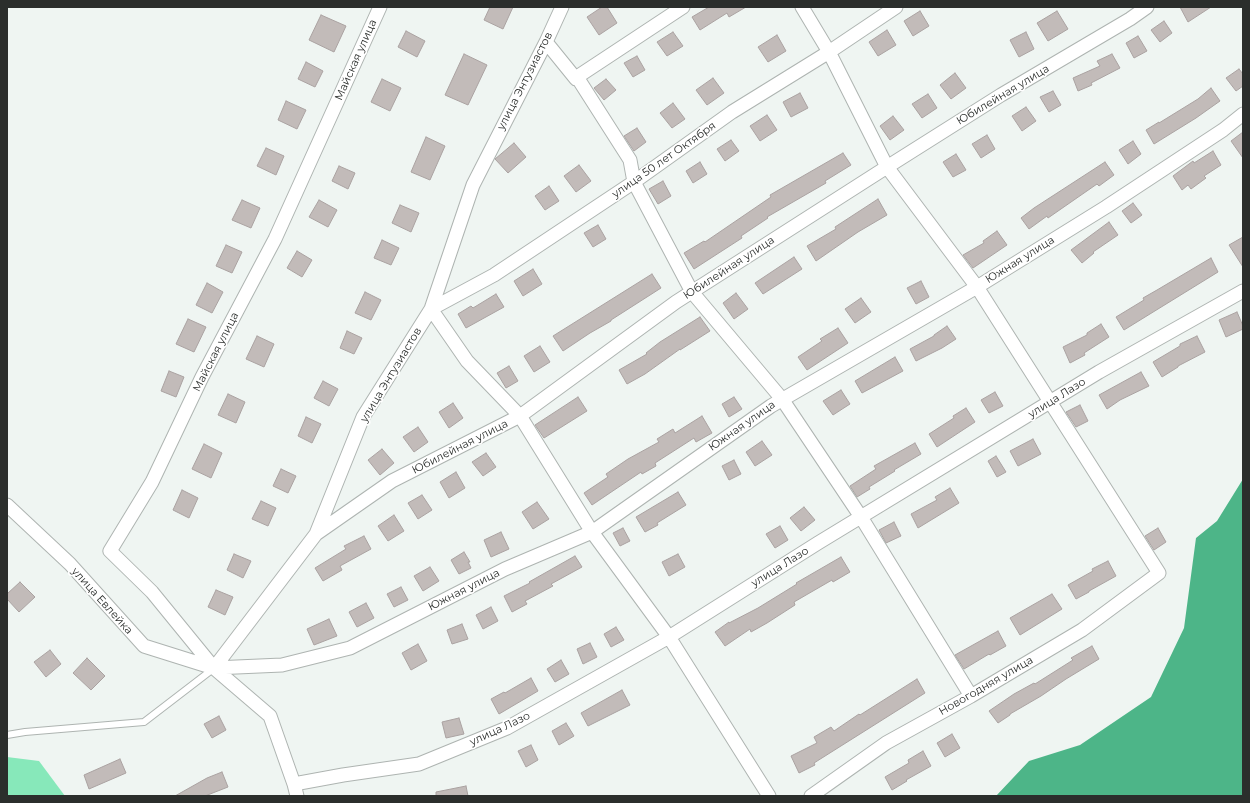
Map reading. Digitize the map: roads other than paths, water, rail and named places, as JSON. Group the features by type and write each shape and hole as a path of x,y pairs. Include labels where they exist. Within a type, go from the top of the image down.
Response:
{"street":[{"name":"Майская улица","path":"214,668 152,592 110,551 152,482 202,378 275,239 380,7"},
{"name":"улица Энтузиастов","path":"214,668 316,534 363,417 431,309 473,185 546,42 562,7"},
{"path":"577,77 683,7"},
{"path":"802,7 829,52 887,167 977,287 1052,402"},
{"name":"улица 50 лет Октября","path":"431,309 494,275 634,182 732,112 829,52 896,7"},
{"name":"Юбилейная улица","path":"316,534 392,481 520,416 692,292 1001,95 1147,7"},
{"path":"546,42 576,79 577,77 630,160 634,182 692,292 782,398 862,517 971,696"},
{"name":"Южная улица","path":"214,668 282,665 350,648 505,569 592,532 782,398 977,287 1106,207 1223,130 1243,114"},
{"name":"улица Лазо","path":"295,790 343,775 419,764 507,728 669,637 1099,372 1243,291"},
{"path":"431,309 467,361 520,416 592,532 669,637 769,796"},
{"name":"Новогодняя улица","path":"810,796 886,743 971,696 1082,630 1159,573 1052,402"},
{"name":"улица Евлейка","path":"7,505 70,564 144,646 214,668"},
{"path":"214,668 270,716 295,790"}],"lane":[{"path":"7,735 25,732 144,722 214,668"}]}
